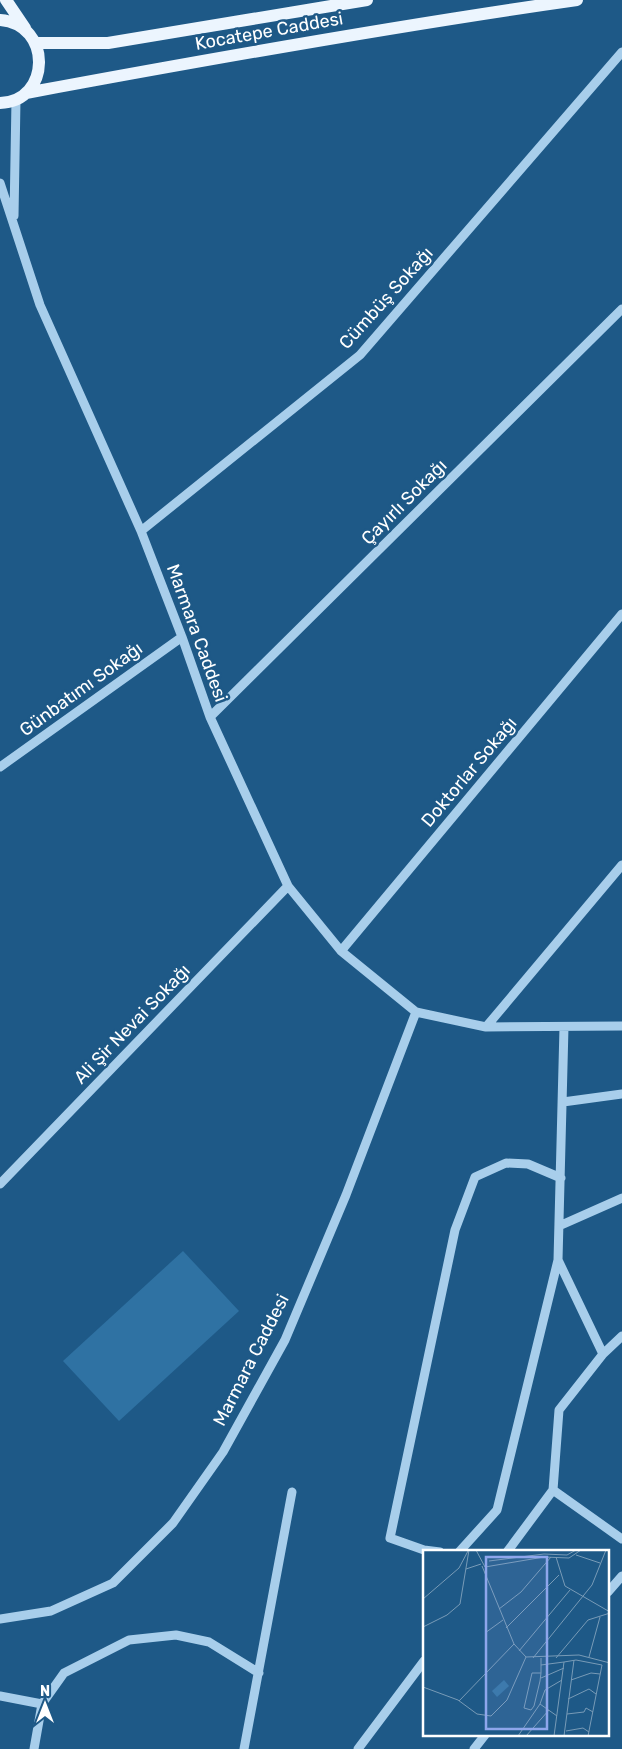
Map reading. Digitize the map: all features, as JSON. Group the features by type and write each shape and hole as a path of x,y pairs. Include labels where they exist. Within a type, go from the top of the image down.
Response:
{"main road":[{"path":"6,0 36,43 40,56 35,82 21,96"},
{"name":"Kocatepe Caddesi","path":"36,43 108,43 367,0"},
{"name":"Kocatepe Caddesi","path":"0,104 21,96 169,66 437,20 577,0"},
{"path":"0,20 16,24 28,32"}],"street":[{"name":"Cümbüş Sokağı","path":"141,531 360,355 622,52"},
{"name":"Marmara Caddesi","path":"13,221 21,96"},
{"name":"Marmara Caddesi","path":"0,183 40,305 141,531 182,637 210,717 288,886 341,951 416,1012 486,1027 622,1026"},
{"name":"Çayırlı Sokağı","path":"210,717 622,309"},
{"name":"Doktorlar Sokağı","path":"341,951 622,614"},
{"name":"Günbatımı Sokağı","path":"0,767 182,637"},
{"path":"486,1027 622,865"},
{"name":"Ali Şir Nevai Sokağı","path":"0,1184 288,886"},
{"name":"Marmara Caddesi","path":"0,1619 51,1611 113,1583 173,1522 223,1452 285,1340 346,1195 416,1012"},
{"path":"462,1550 496,1510 558,1260 564,1027"},
{"path":"562,1102 622,1094"},
{"path":"424,1550 390,1538 455,1230 475,1177 506,1163 528,1164 561,1178"},
{"path":"559,1226 622,1198"},
{"path":"558,1260 603,1354"},
{"path":"508,1550 553,1490 559,1410 603,1354 622,1336"},
{"path":"553,1490 622,1539"},
{"path":"244,1749 292,1492"},
{"path":"610,1590 622,1576"},
{"path":"34,1749 42,1704 64,1673 130,1640 176,1635 209,1642 259,1673"},
{"path":"358,1749 423,1662"},
{"path":"0,1696 42,1704"},
{"path":"474,1749 484,1736"}],"shaded area":[{"path":"183,1251 239,1311 119,1421 63,1361"}]}
